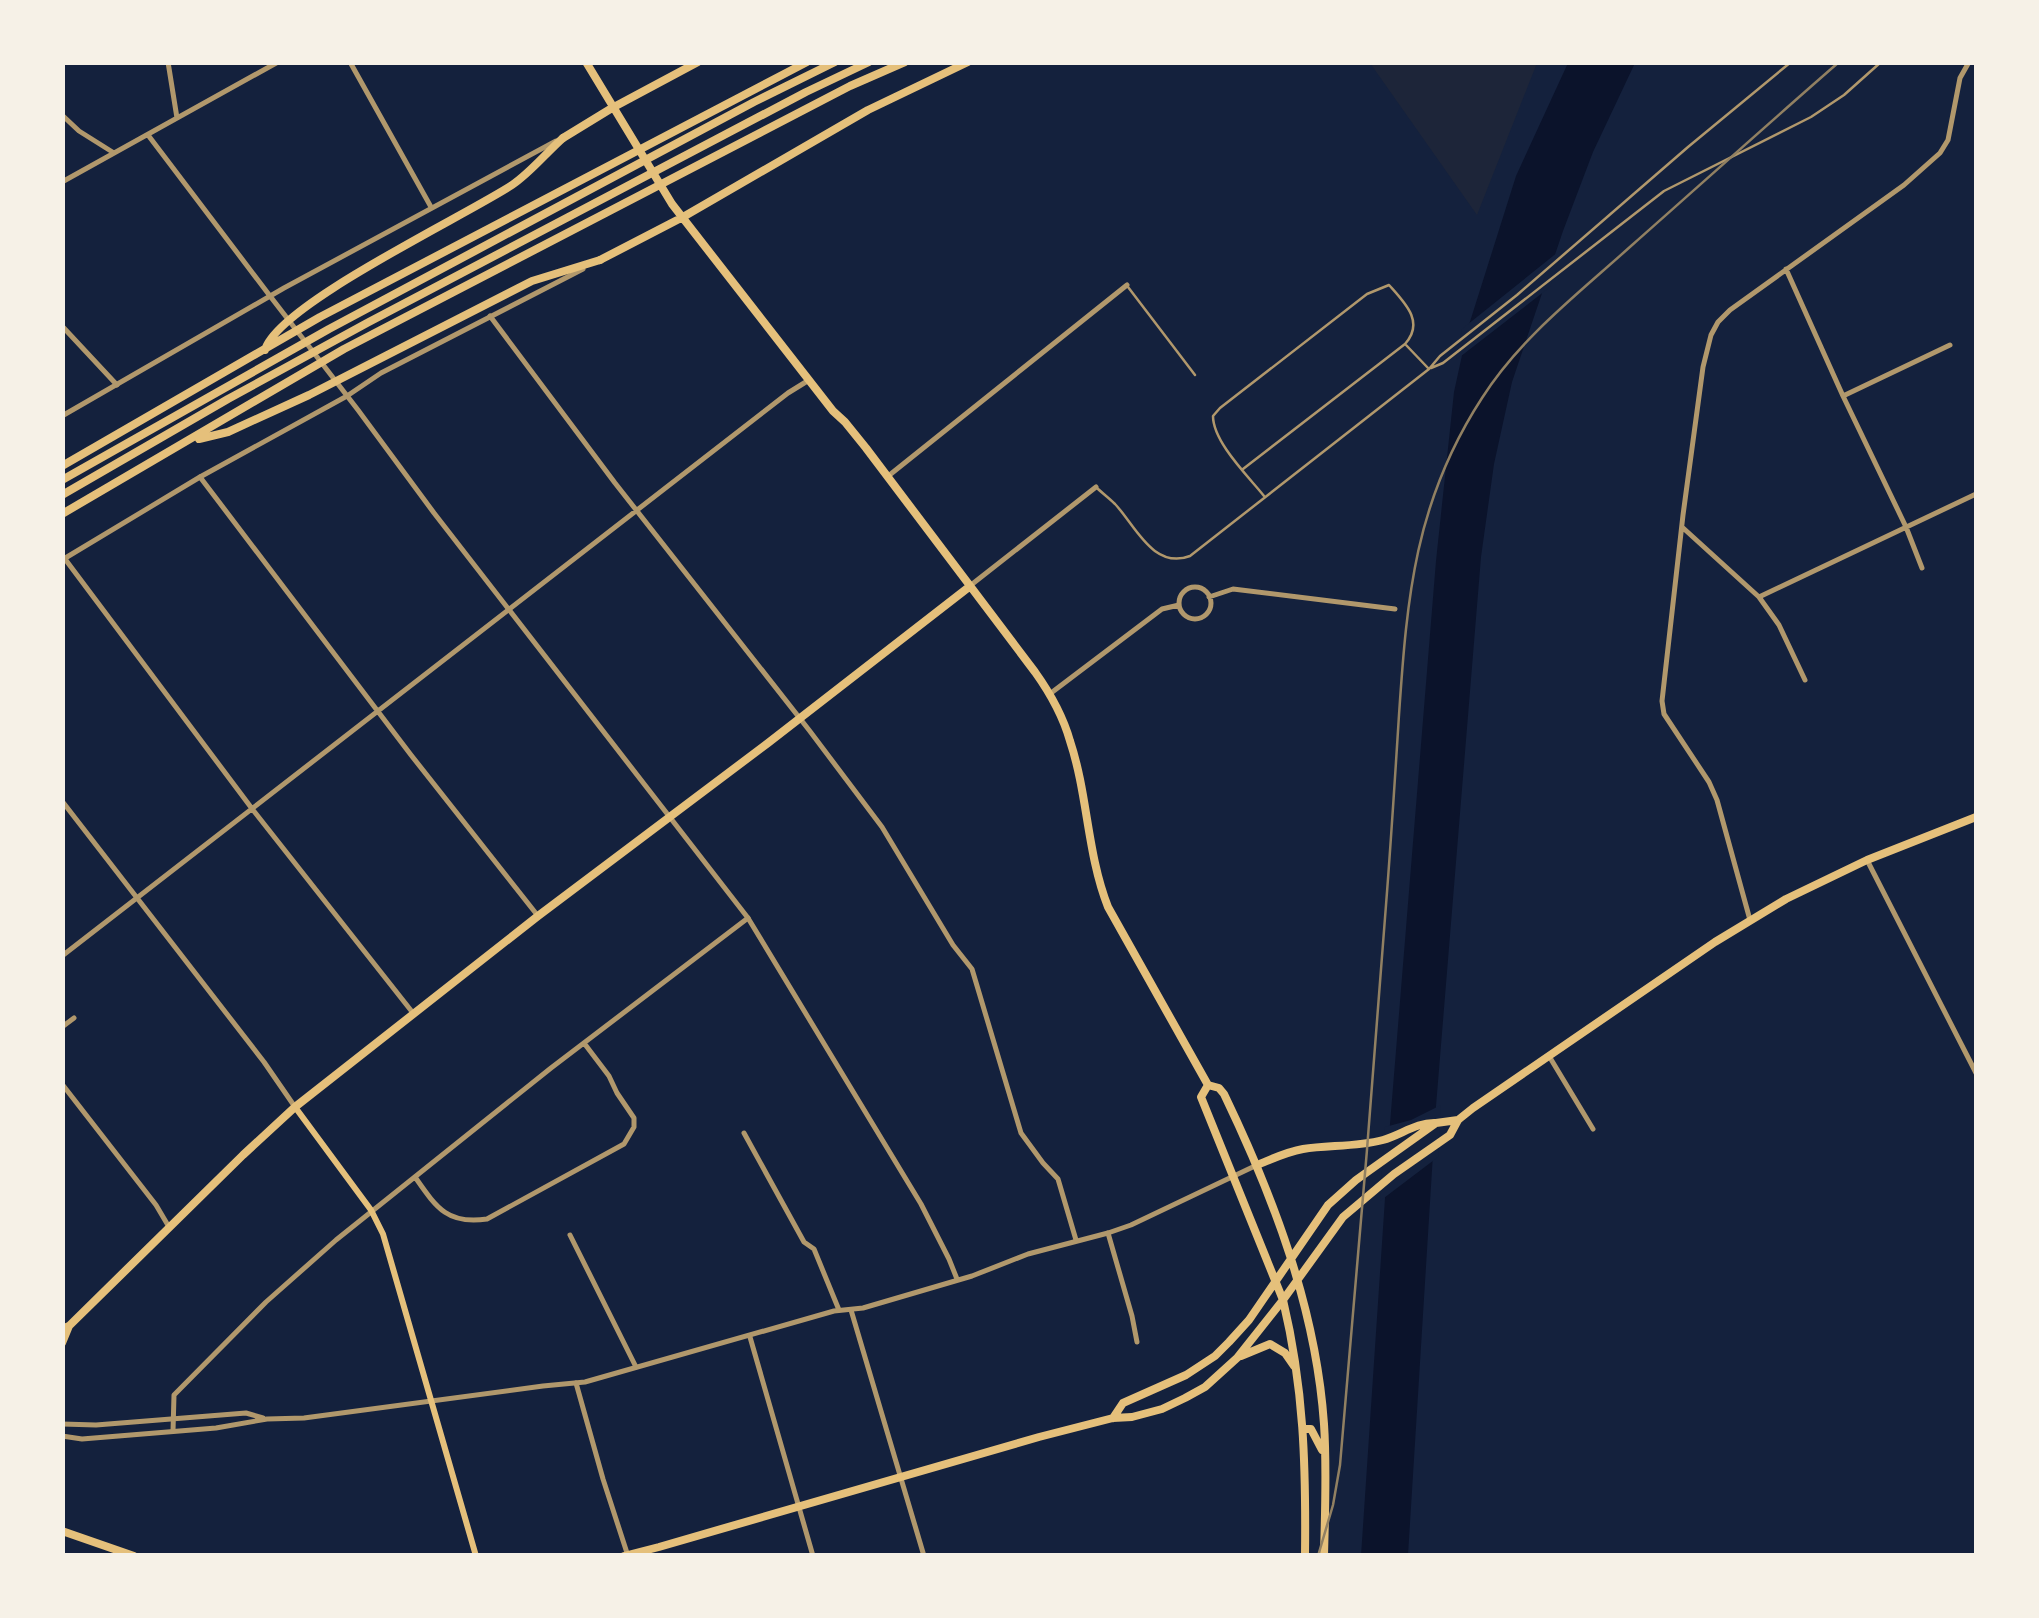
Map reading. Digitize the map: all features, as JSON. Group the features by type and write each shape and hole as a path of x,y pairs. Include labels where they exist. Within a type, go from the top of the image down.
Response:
{"main road":[{"path":"586,62 672,204 866,448 1049,694 1071,743 1108,907 1208,1085 1224,1094 1257,1165 1298,1280 1318,1372 1326,1456 1324,1556"},
{"path":"268,345 309,303 515,183 563,138 698,62"},
{"path":"62,466 268,345 807,62"},
{"path":"62,480 329,329 835,62"},
{"path":"62,495 337,340 869,62"},
{"path":"62,514 344,349 850,86 905,62"},
{"path":"190,441 228,432 310,395 532,281 600,260 868,110 968,62"},
{"path":"62,1344 66,1328 295,1107 969,587"},
{"path":"626,1555 1039,1437 1162,1410 1185,1398 1204,1387 1236,1358 1284,1300 1343,1216 1450,1135 1458,1120 1750,920 1867,860 1976,817"},
{"path":"1208,1085 1201,1097 1284,1300 1304,1429 1306,1556"},
{"path":"295,1107 371,1210 382,1234 476,1556"},
{"path":"1257,1165 1302,1150 1385,1140 1425,1122 1458,1120"},
{"path":"1114,1418 1123,1403 1186,1375 1214,1356 1249,1320 1328,1205 1436,1123"},
{"path":"1236,1358 1270,1344 1285,1353 1297,1371"},
{"path":"1304,1429 1315,1434 1326,1456"},
{"path":"64,1530 134,1556"}],"street":[{"path":"168,62 178,118"},
{"path":"62,182 278,62"},
{"path":"350,62 431,206"},
{"path":"1750,920 1717,800 1664,714 1663,689 1706,352 1718,322 1730,310 1904,184 1940,153 1948,140 1960,78 1968,62"},
{"path":"62,114 114,153"},
{"path":"148,134 509,611 748,918 931,1222 957,1280"},
{"path":"62,416 431,206 563,138"},
{"path":"413,1013 64,560 382,374 600,260"},
{"path":"1786,269 1922,568"},
{"path":"887,477 1127,286"},
{"path":"490,316 882,827 953,945 972,969 1021,1134 1058,1178 1076,1240"},
{"path":"62,326 117,385"},
{"path":"1843,396 1950,345"},
{"path":"62,956 809,380"},
{"path":"200,477 538,916"},
{"path":"969,587 1096,487"},
{"path":"1759,597 1976,494"},
{"path":"1682,527 1759,597 1778,625 1805,680"},
{"path":"1193,587 1203,589 1209,596 1208,611 1196,619 1183,614 1181,595 1193,587"},
{"path":"1209,596 1233,588 1395,609"},
{"path":"1049,694 1162,610 1179,604"},
{"path":"62,802 295,1107"},
{"path":"1867,860 1976,1073"},
{"path":"173,1431 174,1395 266,1302 371,1210 748,918"},
{"path":"62,1027 74,1018"},
{"path":"414,1176 437,1208 447,1215 472,1221 487,1219 624,1144 634,1127 634,1118 616,1093 610,1076 584,1042"},
{"path":"1549,1056 1593,1129"},
{"path":"62,1084 169,1227"},
{"path":"744,1133 804,1242 814,1249 840,1310"},
{"path":"62,1436 82,1438 216,1428 616,1375 957,1280 1028,1254 1108,1233 1257,1165"},
{"path":"1108,1233 1137,1342"},
{"path":"570,1235 636,1367"},
{"path":"851,1310 924,1556"},
{"path":"750,1336 814,1556"},
{"path":"576,1383 626,1555"},
{"path":"62,1424 96,1425 246,1413 267,1419"}],"lane":[{"path":"1096,487 1154,551 1174,560 1190,556 1429,368 1791,62"},
{"path":"1429,368 1442,363 1648,202 1681,181 1826,108 1881,62"},
{"path":"1243,469 1414,335 1408,306 1389,285 1366,294 1213,416 1215,431 1243,469 1265,497"},
{"path":"1127,286 1194,375"},
{"path":"1405,344 1429,368"}],"shaded area":[{"path":"1370,63 1537,63 1477,215"},
{"path":"1568,63 1635,63 1593,152 1563,231 1512,382 1494,464 1481,557 1436,1106 1408,1555 1361,1556 1390,1124 1436,561 1454,392 1468,328 1516,176"}],"pier":[{"path":"1563,248 1550,287 1456,360 1462,329"},
{"path":"1441,1105 1438,1157 1380,1201 1385,1127"}],"railway":[{"path":"1318,1556 1340,1465 1406,630 1428,512 1442,474 1482,398 1532,336 1839,62"}]}
